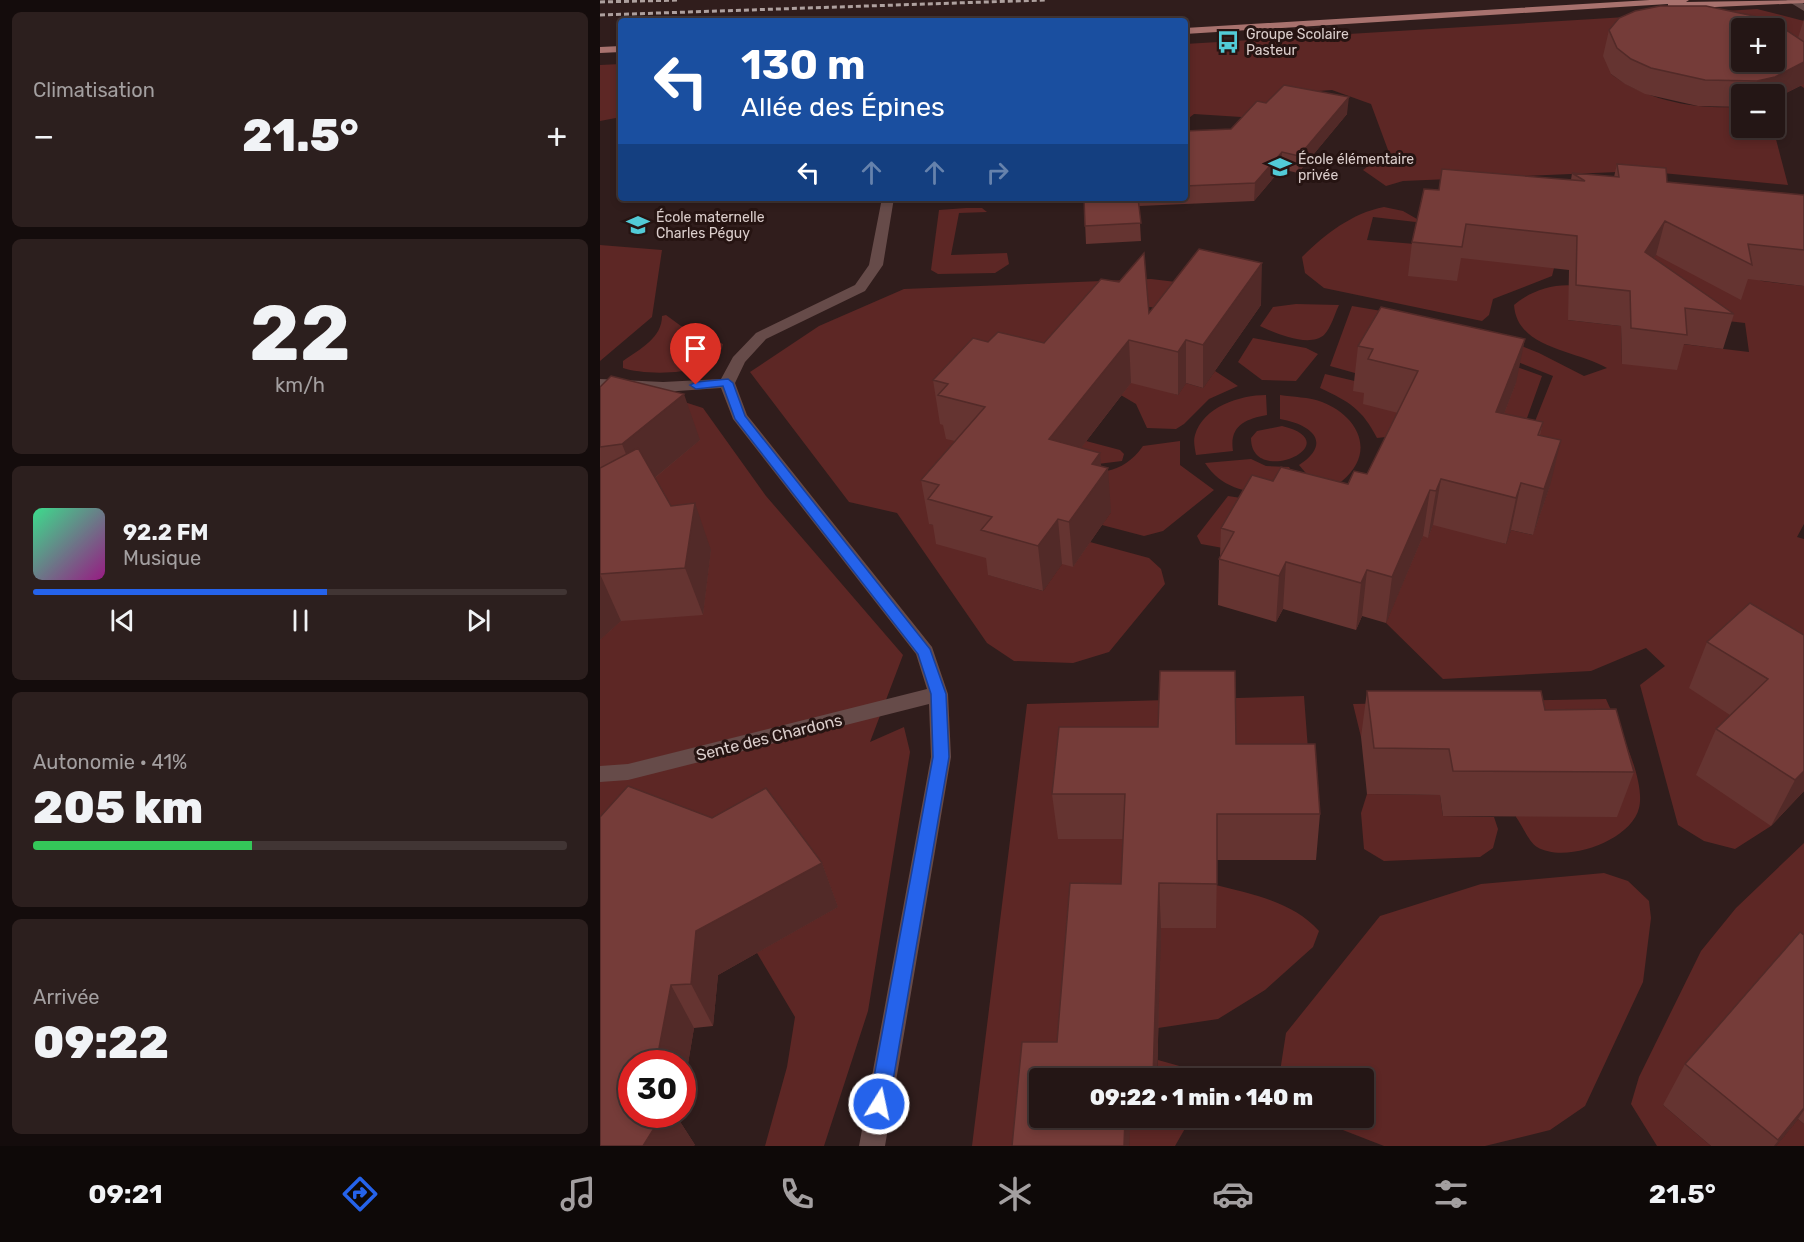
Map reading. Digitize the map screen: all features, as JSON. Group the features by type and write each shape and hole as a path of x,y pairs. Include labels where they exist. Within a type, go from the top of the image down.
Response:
{"main road":[{"path":"1188,30 1616,6 1684,0"},
{"path":"1616,6 1730,5 1803,0"},
{"path":"600,50 618,49"}],"street":[{"path":"1791,0 1804,8"},
{"path":"872,1146 941,757 938,694 925,652 739,416 728,383 738,360 761,336 860,288 876,266 887,201"},
{"path":"600,384 663,387 728,383"},
{"name":"Sente des Chardons","path":"600,774 628,772 938,694"}],"shaded area":[{"path":"1757,9 1804,21 1804,88 1795,82 1785,56 1785,18 1731,18 1731,32 1611,74 1625,84 1673,102 1707,107 1731,107 1731,138 1776,138 1788,185 1641,171 1403,181 1386,186 1363,170 1388,150 1371,104 1332,90 1290,93 1257,118 1194,114 1188,119 1188,44"},
{"path":"618,64 618,118 600,121 600,65"},
{"path":"1384,207 1403,211 1424,223 1373,217 1367,240 1415,244 1461,258 1547,255 1554,268 1552,276 1493,299 1489,315 1482,321 1324,288 1305,273 1302,257 1320,241 1339,226 1361,214"},
{"path":"982,208 987,212 959,213 951,255 1007,253 1009,264 995,273 938,274 931,270 939,210"},
{"path":"600,245 662,250 652,317 600,361"},
{"path":"1646,254 1710,261 1762,281 1804,286 1804,524 1797,537 1804,539 1804,695 1747,726 1771,826 1735,849 1704,841 1678,825 1640,685 1665,666 1646,648 1591,671 1443,679 1386,623 1411,563 1391,558 1435,521 1506,544 1511,530 1533,535 1518,464 1553,376 1475,345 1501,338 1539,353 1584,376 1607,368 1550,346 1525,331 1518,320 1514,305 1520,300 1551,287 1576,286 1568,320 1621,326 1622,364 1674,343 1749,352 1745,323 1684,316"},
{"path":"1151,279 1193,284 1185,310 1100,303 1026,369 941,423 956,428 989,451 930,524 948,530 1000,559 989,575 1043,591 1062,564 1090,542 1149,558 1161,569 1165,584 1109,652 1073,663 1014,661 987,643 897,513 849,502 750,372 819,326 904,289"},
{"path":"1296,304 1339,305 1331,325 1318,339 1292,338 1260,326 1273,307"},
{"path":"1352,306 1417,317 1362,375 1330,366"},
{"path":"666,315 681,326 723,344 718,355 709,363 680,371 664,373 623,368 623,361 654,337 661,324 662,316"},
{"path":"1253,338 1306,348 1318,354 1296,381 1262,380 1238,362"},
{"path":"1469,350 1542,376 1511,463"},
{"path":"1215,371 1238,386 1209,399 1176,429 1147,428 1136,404 1114,391 1124,378 1178,395 1186,383 1203,388"},
{"path":"1325,374 1359,382 1368,394 1411,416 1395,436 1377,438 1366,420 1354,407 1320,388"},
{"path":"1266,395 1267,415 1240,425 1232,442 1233,451 1196,455 1194,442 1199,425 1214,410 1234,400"},
{"path":"1280,395 1322,402 1335,408 1353,426 1359,436 1361,447 1359,458 1353,470 1342,481 1321,491 1299,465 1315,449 1316,442 1314,435 1301,425 1280,419"},
{"path":"672,398 703,408 766,496 903,655 870,742 904,727 910,752 868,1011 824,1146 765,1146 787,1067 795,1017 757,953 600,891 600,638 667,555 649,483"},
{"path":"1282,426 1301,433 1307,442 1303,451 1293,458 1279,461 1266,460 1255,453 1251,438 1257,431"},
{"path":"1086,441 1120,450 1124,454 1122,461 1065,468"},
{"path":"1180,441 1180,465 1214,490 1163,531 1144,536 1102,525 1111,512 1063,475 1108,471 1126,463 1143,446"},
{"path":"1251,459 1266,466 1289,467 1306,494 1250,492 1225,483 1205,463"},
{"path":"1386,469 1234,550 1201,544 1197,536 1228,496 1293,506"},
{"path":"1304,696 1311,790 1128,839 1124,928 1068,1068 1029,1068 1029,1128 1025,1146 972,1146 1027,704"},
{"path":"1606,699 1635,768 1640,796 1639,808 1633,820 1624,830 1611,839 1596,846 1564,853 1549,852 1534,845 1516,817 1528,737 1361,737 1353,704"},
{"path":"1367,794 1440,795 1443,816 1494,817 1498,829 1493,848 1480,857 1384,861 1364,849 1361,813"},
{"path":"1804,843 1804,997 1663,1105 1711,1146 1657,1146 1631,1104 1639,1077 1701,951 1736,908"},
{"path":"1604,873 1628,881 1649,901 1651,918 1643,982 1585,1106 1550,1130 1485,1146 1384,1146 1338,1128 1374,1128 1374,1068 1281,1068 1286,1033 1380,916 1481,884"},
{"path":"1216,885 1272,900 1297,913 1319,931 1313,947 1265,990 1218,1019 1158,1028 1161,928 1216,928"},
{"path":"1158,1060 1184,1068 1158,1068"},
{"path":"1798,1119 1804,1124 1804,1146 1776,1146"},
{"path":"1130,1128 1185,1128 1175,1146 1129,1146"}],"building":[{"path":"1660,6 1706,6 1754,16 1760,18 1731,18 1731,72 1785,72 1757,81 1705,80 1651,68 1631,59 1617,48 1609,30 1619,18 1635,11"},
{"path":"1785,29 1804,42 1804,62 1785,72"},
{"path":"1284,85 1349,97 1299,156 1282,152 1255,183 1188,186 1188,131 1231,129 1257,101 1266,103"},
{"path":"1617,164 1666,168 1667,182 1804,195 1804,250 1748,244 1752,265 1665,221 1645,252 1734,314 1685,308 1687,335 1631,328 1630,291 1576,285 1577,236 1466,224 1462,247 1412,242 1424,189 1439,190 1442,169 1585,181 1572,173 1619,177"},
{"path":"1084,201 1138,201 1141,223 1085,226"},
{"path":"1199,249 1262,263 1203,345 1186,340 1178,352 1129,340 1049,439 1100,453 1092,464 1108,468 1069,522 1058,519 1038,546 981,530 992,517 928,499 939,485 921,480 985,407 938,395 948,384 933,380 973,338 988,342 998,332 1044,343 1101,279 1119,282 1144,253 1149,313"},
{"path":"1381,307 1525,339 1496,412 1543,422 1538,435 1561,440 1544,489 1521,483 1516,498 1441,479 1436,491 1430,490 1392,577 1367,570 1361,583 1286,562 1279,576 1219,559 1234,532 1221,528 1252,475 1273,481 1281,467 1348,484 1354,471 1367,474 1418,371 1368,359 1373,349 1358,346"},
{"path":"611,376 684,394 622,444 600,447 600,387"},
{"path":"638,448 671,506 695,503 685,568 600,574 600,468"},
{"path":"1750,603 1804,635 1804,771 1795,780 1716,729 1768,679 1707,642"},
{"path":"1160,671 1235,671 1236,744 1315,744 1320,814 1217,814 1217,884 1159,883 1153,1068 1029,1068 1029,1128 1125,1128 1124,1146 1012,1146 1022,1042 1057,1042 1070,883 1121,884 1125,794 1052,794 1059,727 1158,727"},
{"path":"1367,691 1541,691 1545,710 1616,709 1634,772 1453,771 1449,749 1374,748"},
{"path":"628,786 712,818 766,788 822,863 696,931 691,984 671,985 659,1050 618,1050 618,1128 654,1128 643,1146 600,1146 600,817"},
{"path":"1800,932 1804,935 1804,1108 1778,1140 1685,1064"}],"railway":[{"path":"600,2 679,0"},
{"path":"600,15 1045,0"}],"place":[{"name":"Groupe Scolaire Pasteur","path":"1228,42"},
{"name":"École élémentaire privée","path":"1280,167"},
{"name":"École maternelle Charles Péguy","path":"638,225"}],"route":[{"path":"696,385 728,383 739,416 925,652 938,694 941,757 879,1104"}]}
